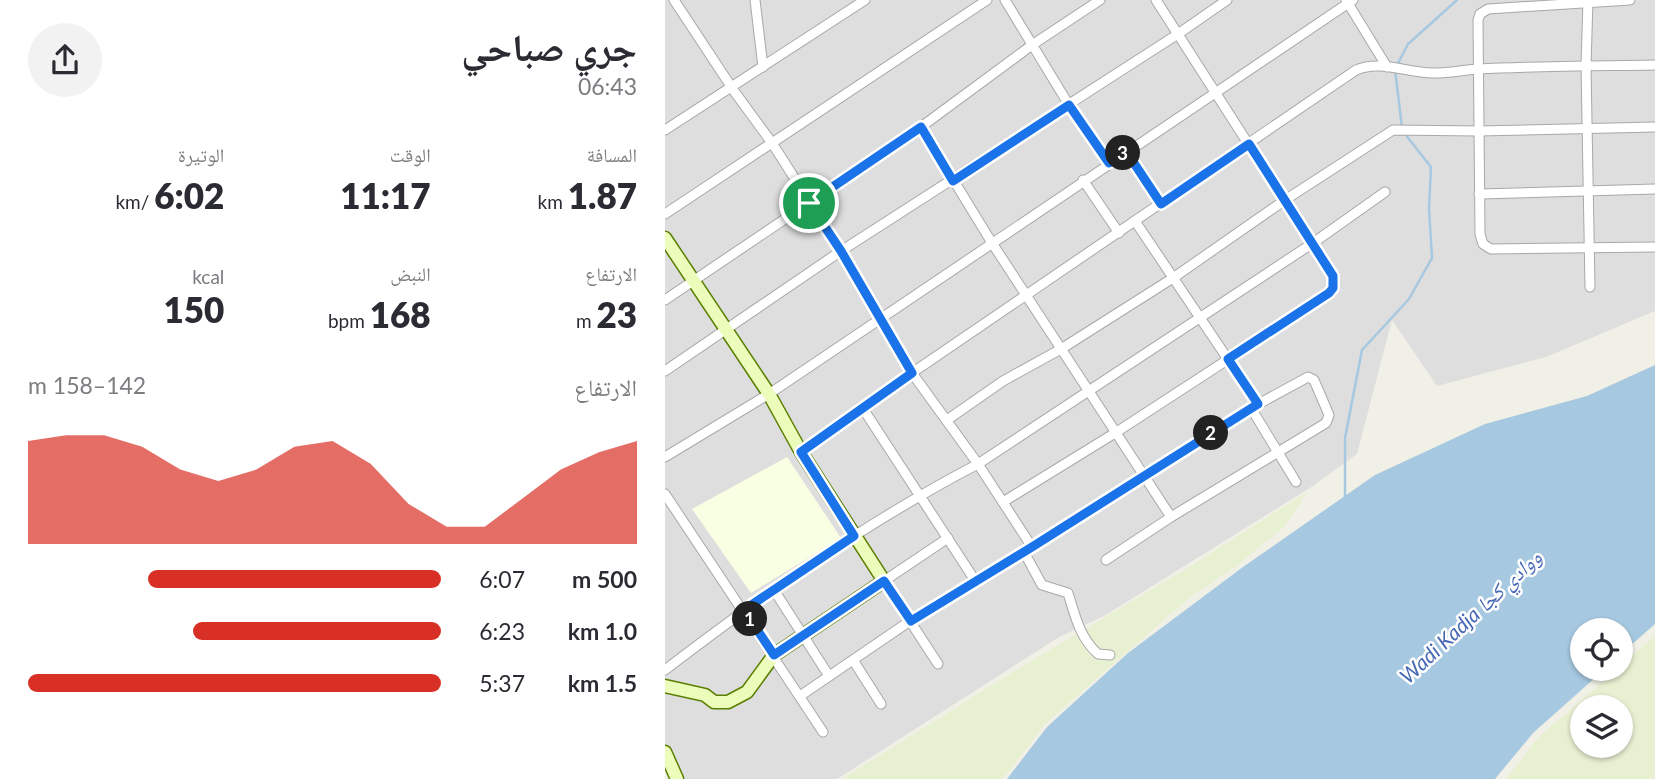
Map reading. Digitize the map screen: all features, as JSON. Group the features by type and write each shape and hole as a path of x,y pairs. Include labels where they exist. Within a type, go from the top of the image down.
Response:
{"main road":[{"path":"665,238 769,394 801,452 884,581 774,655 747,692 728,702 714,702 705,695 665,686"},
{"path":"665,752 677,779"}],"street":[{"path":"674,0 731,87 772,143 841,251 912,373 1003,502 1028,550 1042,585 1068,593 1079,628 1090,647 1098,654 1110,655"},
{"path":"754,0 763,67"},
{"path":"665,131 865,0"},
{"path":"665,214 986,0"},
{"path":"1005,0 1069,105 1109,163"},
{"path":"665,300 921,127 1032,45 1100,0"},
{"path":"1003,502 1115,433 1333,288 1333,276 1313,243 1156,0"},
{"path":"665,371 841,251 953,181 1227,0"},
{"path":"1630,0 1488,9 1480,14 1477,69 1480,234 1483,244 1491,248 1655,247"},
{"path":"665,457 769,394 880,320 1349,1 1387,67"},
{"path":"1588,1 1586,66 1590,287"},
{"path":"801,452 862,407 1356,70 1367,66 1433,73 1477,69 1655,65"},
{"path":"921,127 992,243 1171,517"},
{"path":"947,420 1003,381 1061,349 1173,278 1285,200 1393,130 1655,127"},
{"path":"1126,151 1161,204"},
{"path":"1083,180 1119,233"},
{"path":"1479,194 1655,189"},
{"path":"665,670 703,638 854,536 921,494 978,464 1313,243 1384,192"},
{"path":"1135,221 1228,359 1296,482"},
{"path":"800,696 911,621 1255,406 1308,377 1314,380 1329,420 1106,559"},
{"path":"862,407 976,582"},
{"path":"666,501 744,610 823,732"},
{"path":"938,664 884,581 948,538"},
{"path":"774,590 829,676"},
{"path":"853,660 881,704"}],"shaded area":[{"path":"665,0 1655,0 1655,311 1546,357 1437,386 1392,320 1357,454 1313,486 1104,616 1059,637 837,779 674,779 665,769"},
{"path":"787,457 841,538 751,593 692,509"},
{"path":"1307,492 1284,527 1239,564 1190,597 1045,724 1003,779 842,779 1023,666 1183,571"},
{"path":"1655,635 1655,779 1506,779 1538,738 1570,710 1570,758 1633,758 1633,695 1587,695 1603,681 1633,681 1633,655"}],"water":[{"name":"Wadi Kadja ووادي كجا","path":"1655,365 1655,624 1633,643 1633,618 1570,618 1570,681 1592,681 1576,695 1570,695 1570,700 1533,733 1495,779 1007,779 1047,727 1128,653 1243,567 1375,475 1485,424 1587,396"}],"waterway":[{"path":"1402,128 1395,69 1408,44 1457,0"},
{"path":"1345,498 1345,438 1362,350 1409,299 1432,258 1429,209 1431,167 1405,134"}],"route":[{"path":"1069,105 1109,163 1126,151 1161,204 1249,144 1333,276 1334,283 1329,293 1228,359 1258,404 911,621 884,581 774,655 744,610 854,536 801,452 912,373 841,251 809,203 921,127 953,181 1069,105"}]}
